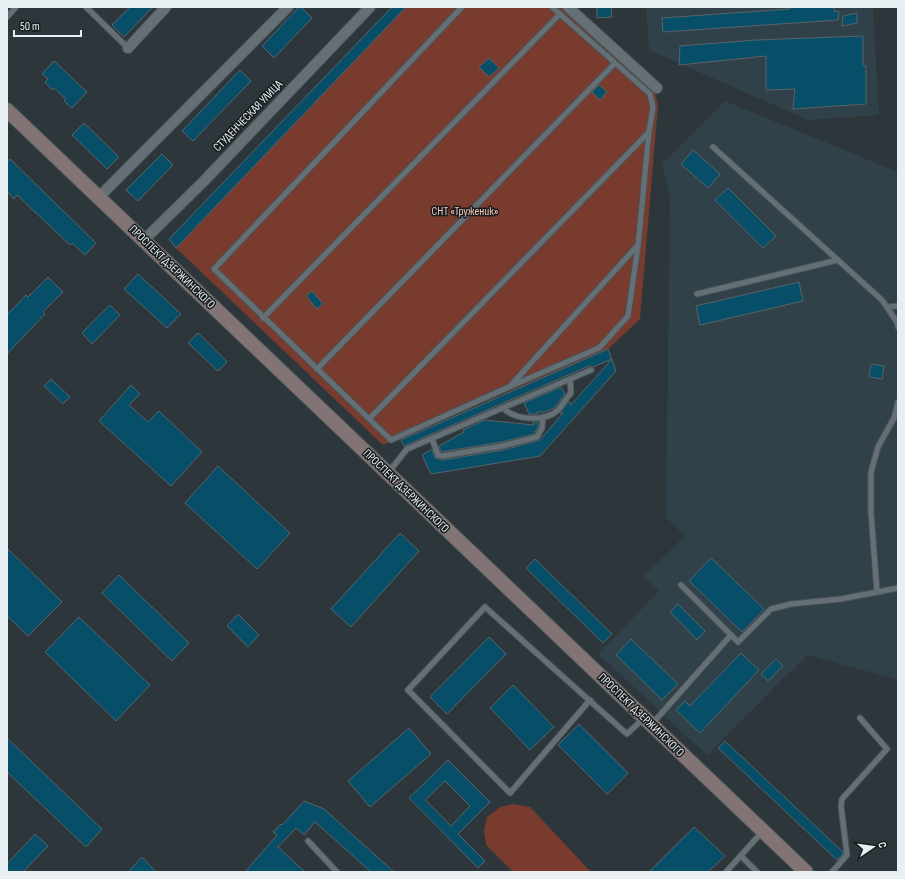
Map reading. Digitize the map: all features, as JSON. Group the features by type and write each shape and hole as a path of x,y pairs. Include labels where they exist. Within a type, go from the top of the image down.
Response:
{"main road":[{"name":"ПРОСПЕКТ ДЗЕРЖИНСКОГО","path":"7,110 806,872"}],"street":[{"path":"128,48 166,7"},
{"path":"99,197 288,7"},
{"name":"СТУДЕНЧЕСКАЯ УЛИЦА","path":"144,241 204,181 366,8"},
{"path":"564,11 657,88"}],"lane":[{"path":"7,17 16,7"},
{"path":"86,7 128,48"},
{"path":"462,7 214,269 263,318 370,418 391,440 599,348 628,316 638,246 649,132 653,107 650,94 614,63 564,11 552,7"},
{"path":"263,318 564,11"},
{"path":"317,369 614,63"},
{"path":"370,418 649,132"},
{"path":"713,147 882,300 897,322 898,327"},
{"path":"511,386 638,246"},
{"path":"697,294 838,260"},
{"path":"887,307 898,306"},
{"path":"388,474 407,449 591,370"},
{"path":"503,408 509,414 520,417 543,418 556,411 571,393 570,380"},
{"path":"877,592 871,513 871,472 878,446 894,418 898,402"},
{"path":"432,439 438,455 442,456 502,446 537,436 542,428 543,418"},
{"path":"681,584 738,642 771,609 791,604 841,598 898,588"},
{"path":"590,700 510,793 408,690 485,607 590,700 627,734 648,722 731,635"},
{"path":"832,872 848,855 841,806 842,799 887,749 860,718"},
{"path":"726,872 763,831"},
{"path":"308,841 337,872"},
{"path":"741,856 757,872"}],"shaded area":[{"path":"646,7 873,7 879,115 808,120 649,50"},
{"path":"725,101 898,172 898,680 808,655 707,755 598,654 659,591 644,576 685,536 666,517 670,198 662,164"}],"green space":[{"name":"СНТ «Труженик»","path":"406,7 560,7 655,93 658,105 640,319 608,349 383,445 176,248"},
{"path":"513,804 530,807 591,872 513,872 486,845 484,830 487,817 500,807"}],"building":[{"path":"130,7 153,7 124,37 112,25"},
{"path":"299,7 301,7 312,18 274,58 262,46"},
{"path":"392,7 406,7 176,248 169,239"},
{"path":"597,7 611,7 612,17 597,18"},
{"path":"790,7 834,7 834,11 839,12 838,20 663,32 662,18 790,9"},
{"path":"857,13 857,23 842,26 843,16"},
{"path":"863,36 863,66 866,66 866,104 793,109 795,89 766,90 766,56 679,65 680,46 756,40"},
{"path":"489,58 499,68 489,77 479,67"},
{"path":"54,61 87,92 72,108 64,101 66,99 54,88 52,90 45,82 48,79 42,74"},
{"path":"240,70 251,81 193,141 182,131"},
{"path":"599,85 607,92 600,100 592,92"},
{"path":"84,123 119,157 107,169 72,135"},
{"path":"693,150 720,174 708,188 681,164"},
{"path":"162,154 173,165 138,201 126,190"},
{"path":"10,159 96,243 85,255 72,243 70,245 17,195 14,199 7,191 7,163"},
{"path":"728,188 776,236 763,248 715,200"},
{"path":"138,274 181,314 167,328 124,289"},
{"path":"48,277 63,292 43,312 45,314 7,354 7,315 26,295 28,297"},
{"path":"799,282 803,301 700,325 696,306"},
{"path":"312,291 323,304 317,309 306,296"},
{"path":"110,305 120,315 92,344 82,333"},
{"path":"198,333 227,362 218,371 188,343"},
{"path":"608,349 612,359 593,367 589,366 404,446 401,440"},
{"path":"612,359 616,371 540,456 431,474 422,455 432,449 435,458 443,460 503,450 540,440 563,413 560,413 569,401 571,405"},
{"path":"871,364 884,366 882,379 869,377"},
{"path":"51,379 70,397 63,404 44,386"},
{"path":"131,385 140,394 129,405 148,422 159,411 202,452 171,486 99,421"},
{"path":"561,387 565,394 554,408 545,412 537,412 537,414 529,414 524,403"},
{"path":"485,420 534,425 533,422 538,422 538,427 534,434 501,442 441,452 439,446 464,432 463,430"},
{"path":"218,466 290,533 257,569 185,503"},
{"path":"400,533 419,551 351,627 331,609"},
{"path":"7,548 62,602 28,636 7,616"},
{"path":"711,558 764,609 742,632 689,581"},
{"path":"535,559 612,634 603,643 526,568"},
{"path":"119,575 189,643 172,661 102,593"},
{"path":"678,604 705,631 697,640 670,612"},
{"path":"238,614 259,635 248,647 227,626"},
{"path":"79,617 150,685 116,721 45,652"},
{"path":"489,637 506,654 447,714 430,697"},
{"path":"631,639 678,684 662,700 616,655"},
{"path":"741,653 759,670 700,733 676,710 685,701 690,706"},
{"path":"776,659 783,666 768,681 761,674"},
{"path":"513,685 554,727 530,750 490,708"},
{"path":"579,724 628,773 607,794 558,745"},
{"path":"409,728 431,754 370,807 348,781"},
{"path":"7,738 102,829 86,847 7,772"},
{"path":"725,741 842,851 843,854 837,860 718,748"},
{"path":"448,760 490,802 458,834 485,861 478,868 409,798","holes":["445,781 470,806 451,826 425,800"]},
{"path":"304,801 324,809 394,872 371,872 315,822 304,835 296,828 278,847 305,872 245,872 277,835 273,832 281,824 282,825"},
{"path":"694,827 725,856 708,872 649,872"},
{"path":"35,834 48,846 23,872 7,872 7,864"},
{"path":"142,857 156,872 128,872"}]}
